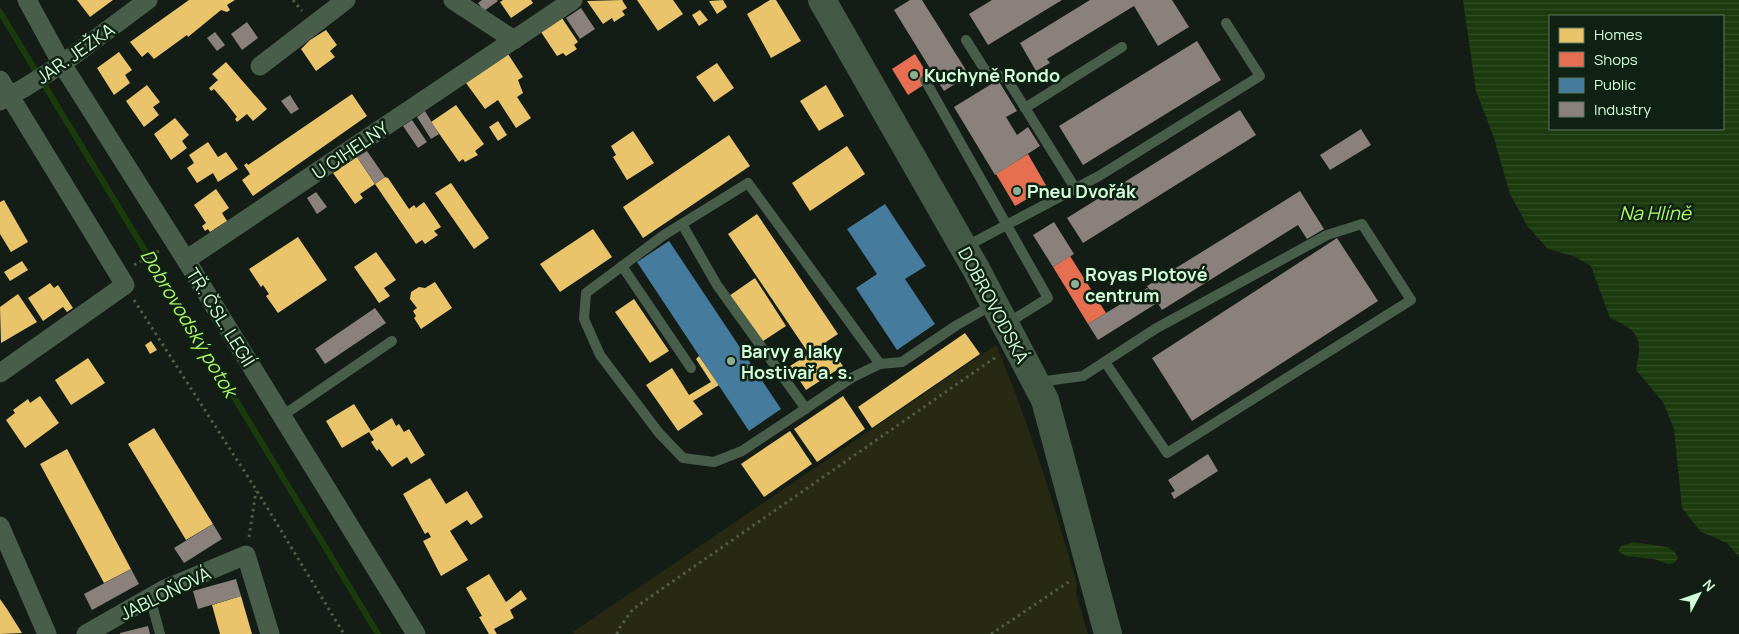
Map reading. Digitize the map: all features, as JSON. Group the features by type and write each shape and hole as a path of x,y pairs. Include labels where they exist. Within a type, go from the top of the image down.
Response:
{"street":[{"name":"TŘ. ČSL. LEGIÍ","path":"27,0 54,69 186,260 416,634"},
{"name":"JAR. JEŽKA","path":"8,91 54,69 148,0"},
{"path":"260,66 346,0"},
{"path":"453,0 514,40"},
{"name":"U CIHELNY","path":"186,260 573,0"},
{"name":"DOBROVODSKÁ","path":"822,0 964,248 1045,400 1108,634"},
{"path":"0,373 125,285 8,91"},
{"path":"0,526 47,634"},
{"path":"246,556 270,634"},
{"name":"JABLOŇOVÁ","path":"86,634 165,589 246,556"}],"lane":[{"path":"964,248 1076,188 1260,76 1226,23"},
{"path":"966,40 984,70 1007,79 1076,188"},
{"path":"1025,108 1122,47"},
{"path":"880,364 748,183 682,224 586,293 584,319 600,355 659,433 683,458 714,462 742,451 853,377 880,364 902,362 957,325 1005,324 1048,298 925,80"},
{"path":"682,224 717,285 806,409"},
{"path":"1036,382 1083,376 1155,328 1222,294 1327,235 1362,224 1411,300 1167,453 1105,362"},
{"path":"622,266 690,368"},
{"path":"282,416 392,341"},
{"path":"150,597 160,634"}],"path":[{"path":"135,265 157,253"},
{"path":"125,285 344,634"},
{"path":"617,634 633,608 970,373 1005,324"},
{"path":"246,556 256,491"},
{"path":"991,634 1065,584 1090,570"}],"shaded area":[{"path":"996,345 1030,434 1050,494 1077,585 1076,593 1088,634 574,634 573,632"}],"water":[{"name":"Na Hlíně","path":"1463,0 1739,0 1739,557 1727,543 1701,532 1682,508 1674,429 1663,402 1636,370 1639,350 1636,337 1627,327 1610,318 1591,266 1573,256 1548,249 1528,227 1510,194 1493,135 1476,91"},
{"path":"1633,542 1667,547 1675,552 1678,558 1674,563 1668,564 1654,559 1626,556 1618,551 1621,546"}],"building: Homes":[{"path":"77,0 113,0 90,17"},
{"path":"189,0 235,0 227,5 230,10 227,12 221,10 188,37 187,35 154,59 148,52 142,57 130,42"},
{"path":"503,0 531,0 533,3 511,18 500,2"},
{"path":"622,0 627,8 622,11 625,15 614,22 612,18 603,24 587,1"},
{"path":"637,0 673,0 683,14 658,31"},
{"path":"723,0 727,7 717,14 709,1"},
{"path":"770,0 776,0 801,41 771,58 747,14"},
{"path":"700,10 708,20 699,26 692,15"},
{"path":"562,18 578,42 574,45 577,49 566,56 563,53 557,56 541,32"},
{"path":"326,30 337,45 330,51 335,57 316,71 301,49 310,40"},
{"path":"119,52 132,70 125,75 130,83 114,95 97,68"},
{"path":"508,54 523,77 518,80 523,93 517,97 531,118 516,128 498,100 485,109 466,83"},
{"path":"226,62 267,109 253,121 247,114 237,122 235,119 237,117 227,104 214,89 211,91 209,88 218,80 212,74"},
{"path":"717,63 734,88 714,102 696,77"},
{"path":"147,85 160,102 153,107 159,115 144,127 126,101"},
{"path":"826,85 844,116 819,131 800,101"},
{"path":"352,94 367,116 253,196 242,180 250,174 244,165 247,163 248,165"},
{"path":"456,105 484,144 475,151 478,155 465,162 463,159 459,162 431,122"},
{"path":"175,118 189,135 182,141 187,148 171,160 154,134"},
{"path":"498,121 507,135 498,141 489,127"},
{"path":"633,131 654,163 627,180 613,157 616,155 611,146"},
{"path":"729,135 750,166 643,238 623,207"},
{"path":"208,142 218,157 226,152 238,169 218,182 213,173 197,183 187,168 194,163 189,155"},
{"path":"847,146 865,174 810,211 792,183"},
{"path":"357,157 375,184 360,194 363,198 355,204 333,173"},
{"path":"385,177 388,178 409,209 414,205 416,208 424,202 441,227 434,231 438,235 425,244 422,240 416,244 375,184"},
{"path":"451,183 489,238 474,249 435,193"},
{"path":"216,189 229,208 222,213 227,221 210,232 208,229 205,231 202,226 206,223 194,205"},
{"path":"4,200 28,242 11,252 0,234 0,202"},
{"path":"757,214 838,334 826,342 843,366 806,390 790,366 809,354 728,234"},
{"path":"593,229 612,257 560,292 540,264"},
{"path":"298,237 327,280 278,313 266,296 269,294 263,285 261,287 249,269"},
{"path":"376,252 396,280 384,288 390,296 379,303 354,267"},
{"path":"22,261 28,270 10,281 4,272"},
{"path":"755,278 786,326 760,343 729,296"},
{"path":"435,282 452,308 421,329 414,318 416,316 413,311 417,308 410,299 411,292 419,287 425,288"},
{"path":"50,283 54,288 58,285 73,308 67,312 63,307 43,321 28,298"},
{"path":"18,294 37,322 1,343 0,307"},
{"path":"634,299 669,351 650,363 615,312"},
{"path":"965,333 980,354 872,428 858,407"},
{"path":"151,341 157,350 150,354 145,345"},
{"path":"699,356 719,385 693,401 703,414 678,431 646,385 672,368 689,395 711,382 696,359"},
{"path":"88,358 105,383 71,405 55,380"},
{"path":"40,396 59,423 25,448 6,420 15,413 13,410 28,399 30,403"},
{"path":"843,396 865,429 817,462 794,429"},
{"path":"354,404 371,431 392,418 396,426 399,424 404,432 409,429 425,455 411,464 407,457 392,467 379,449 377,451 371,442 374,440 369,432 342,448 326,421"},
{"path":"154,428 213,524 186,540 128,444"},
{"path":"790,431 812,464 764,497 741,464"},
{"path":"67,449 131,569 104,583 40,464"},
{"path":"430,478 446,504 467,491 483,517 471,525 467,520 450,531 468,560 441,576 423,541 431,537 428,532 425,534 403,494"},
{"path":"489,574 506,602 521,590 527,599 510,610 514,618 494,629 497,634 489,634 479,617 482,616 466,588"},
{"path":"241,596 252,634 220,634 212,605"},
{"path":"0,599 7,609 22,633 0,634"}],"building: Shops":[{"path":"915,54 931,80 908,95 892,69"},
{"path":"1028,154 1047,187 1015,206 996,174"},
{"path":"1070,256 1106,313 1088,324 1053,267"}],"building: Public":[{"path":"885,204 926,266 905,279 935,324 897,350 856,288 877,274 847,229"},
{"path":"669,241 781,409 749,431 637,262"}],"building: Industry":[{"path":"482,0 498,1 484,11 478,3"},
{"path":"910,0 922,0 969,75 944,91 894,10"},
{"path":"992,0 1062,0 988,45 969,14"},
{"path":"1090,0 1172,0 1189,27 1158,46 1134,6 1047,59 1050,63 1036,71 1020,43"},
{"path":"581,8 595,29 580,39 566,18"},
{"path":"247,22 258,38 242,50 231,34"},
{"path":"215,32 225,45 217,51 207,38"},
{"path":"1197,41 1221,80 1083,165 1059,126"},
{"path":"998,80 1017,111 1006,117 1017,135 1028,127 1040,146 995,175 954,107"},
{"path":"290,95 299,109 291,114 281,101"},
{"path":"1240,110 1256,135 1083,243 1067,218"},
{"path":"425,111 439,134 431,139 417,117"},
{"path":"412,120 427,142 418,148 403,126"},
{"path":"1361,129 1371,145 1330,170 1320,155"},
{"path":"367,151 385,177 375,184 357,157"},
{"path":"1300,191 1324,229 1307,239 1298,225 1162,310 1147,286"},
{"path":"316,192 327,207 317,214 307,198"},
{"path":"1054,222 1074,254 1053,267 1033,235"},
{"path":"1337,238 1378,301 1192,421 1152,358"},
{"path":"1147,288 1157,303 1098,340 1088,324"},
{"path":"375,308 386,323 325,364 315,349"},
{"path":"1208,454 1218,471 1174,499 1171,493 1175,491 1168,480"},
{"path":"213,524 222,539 184,563 174,548"},
{"path":"131,569 139,584 92,610 84,594"},
{"path":"236,579 241,596 198,609 193,591"},
{"path":"148,626 150,634 120,634 120,633"}],"waterway":[{"name":"Dobrovodský potok","path":"0,12 378,634"}],"place":[{"name":"Kuchyně Rondo","path":"914,75"},
{"name":"Pneu Dvořák","path":"1017,191"},
{"name":"Royas Plotové centrum","path":"1075,284"},
{"name":"Barvy a laky Hostivař a. s.","path":"731,361"}]}
